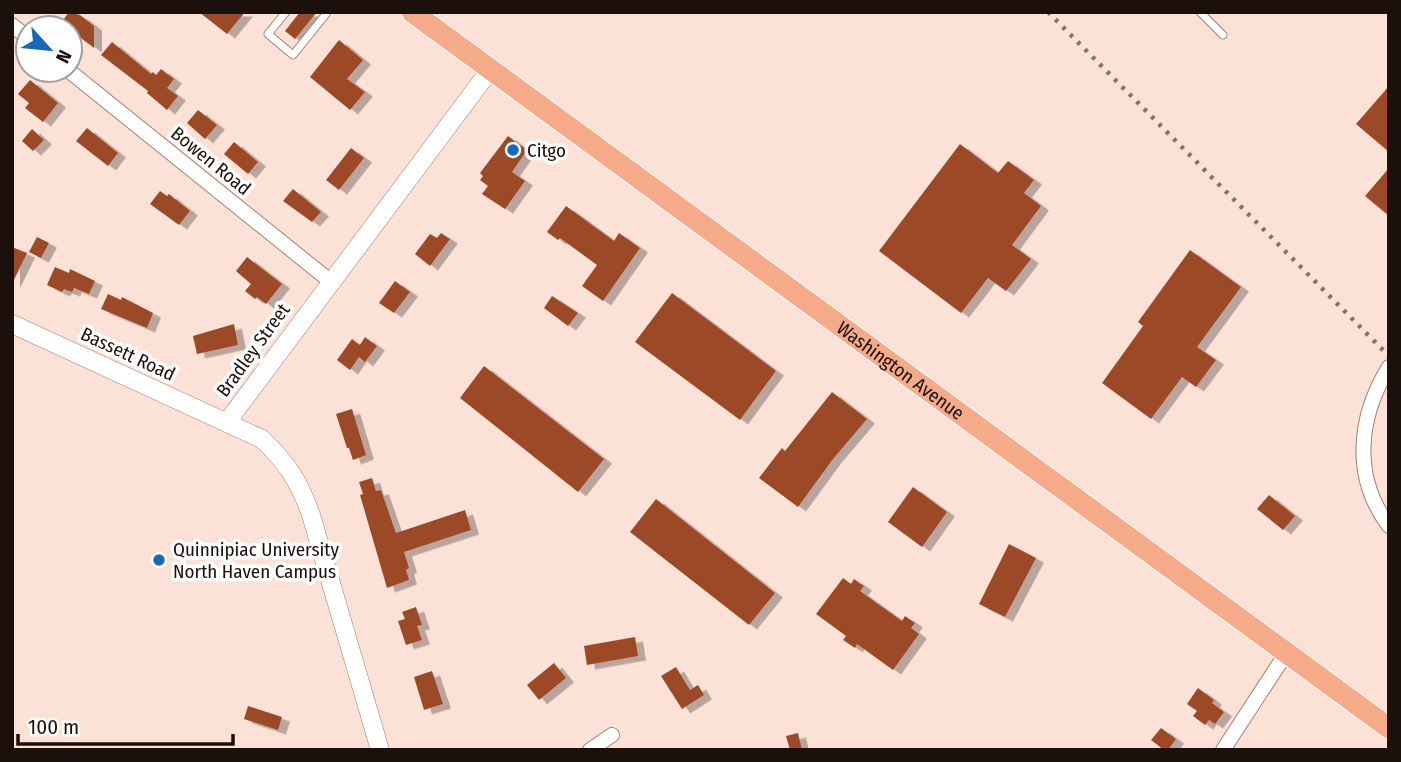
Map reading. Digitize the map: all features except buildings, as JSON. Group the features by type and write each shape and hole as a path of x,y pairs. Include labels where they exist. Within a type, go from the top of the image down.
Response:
{"main road":[{"name":"Washington Avenue","path":"412,12 1389,728"}],"street":[{"name":"Bradley Street","path":"380,750 301,486 285,461 262,439 227,422 490,70"},
{"name":"Bowen Road","path":"84,83 330,281"},
{"name":"Bassett Road","path":"12,324 227,422"},
{"path":"1389,366 1375,391 1366,416 1362,442 1364,467 1372,496 1389,526"},
{"path":"1223,750 1287,652"},
{"path":"590,750 612,735"}],"lane":[{"path":"286,12 268,34 293,55 326,14 324,12"},
{"path":"1200,12 1223,34"}],"railway":[{"path":"1048,12 1389,356"}],"place":[{"name":"Citgo","path":"513,150"},
{"name":"Quinnipiac University North Haven Campus","path":"159,560"}]}
